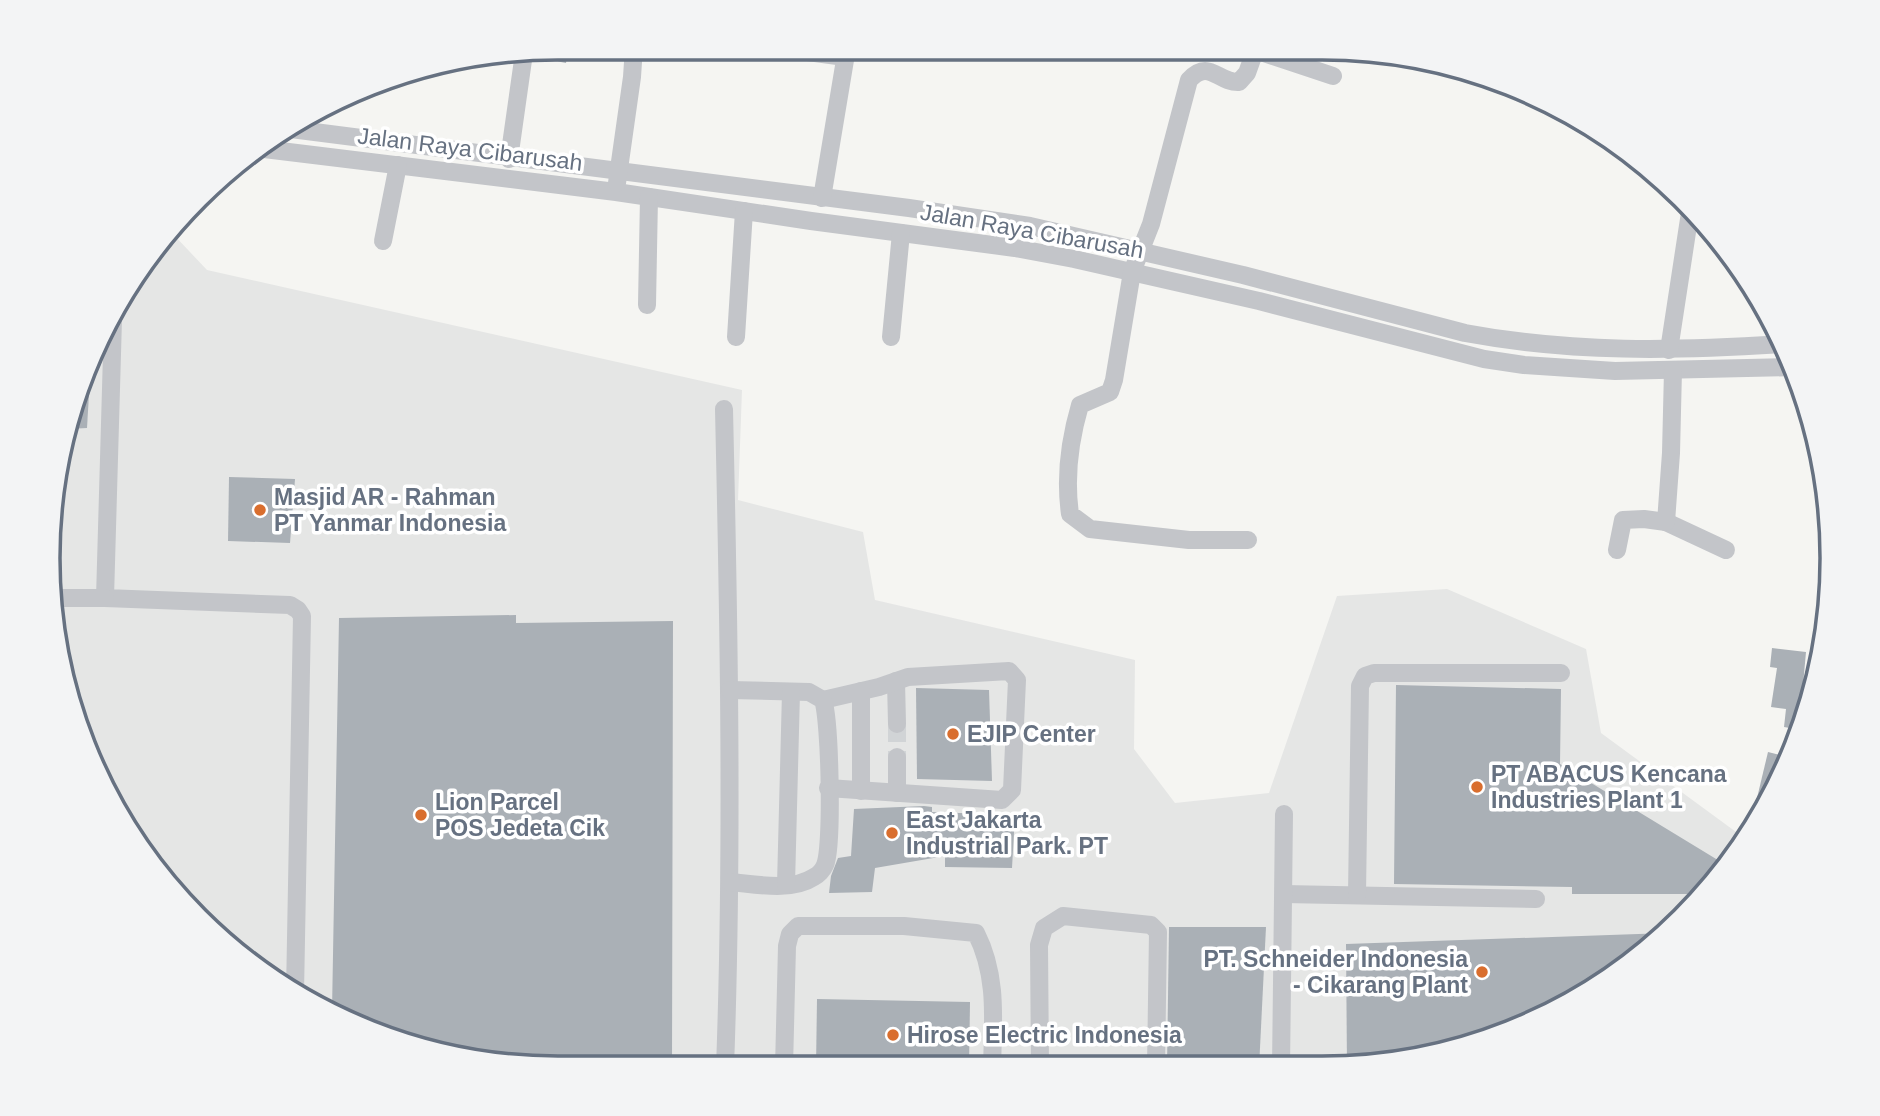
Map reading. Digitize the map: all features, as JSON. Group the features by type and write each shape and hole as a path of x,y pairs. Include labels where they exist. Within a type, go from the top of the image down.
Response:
{"street":[{"path":"616,191 633,60"},
{"path":"822,198 845,60"},
{"path":"1248,540 1189,540 1090,529 1070,514 1068,496 1074,425 1080,405 1110,392 1114,380 1132,272 1142,250 1189,79 1198,71 1208,71 1232,82 1239,82 1247,73 1252,60"},
{"path":"1287,60 1333,76"},
{"path":"509,159 523,61"},
{"name":"Jalan Raya Cibarusah","path":"302,131 909,208 1030,226 1142,250 1465,333 1537,344 1615,350 1772,345"},
{"name":"Jalan Raya Cibarusah","path":"273,150 616,191 1014,248 1259,301 1484,359 1588,371 1783,367"},
{"path":"383,241 398,165"},
{"path":"647,305 649,197"},
{"path":"736,337 744,211"},
{"path":"1669,350 1689,221"},
{"path":"891,337 901,233"},
{"path":"105,598 113,335"},
{"path":"1666,522 1673,370"},
{"path":"724,409 730,690 730,882 725,1056"},
{"path":"1617,550 1623,520 1644,519 1666,522 1726,550"},
{"path":"62,598 290,605 302,616 295,981"},
{"path":"730,690 809,692 823,700 922,676 1009,671 1017,680 1012,790 1007,798 1002,800 828,788"},
{"path":"1357,895 1360,686 1364,676 1374,673 1561,673"},
{"path":"895,681 897,724"},
{"path":"860,791 861,691"},
{"path":"786,886 791,692"},
{"path":"730,882 786,886 813,879 825,865 829,838 828,722 823,700"},
{"path":"897,757 897,793"},
{"path":"1281,1056 1284,814"},
{"path":"1284,894 1536,899"},
{"path":"1040,1056 1039,945 1044,928 1062,916 1151,925 1158,932 1156,1056"},
{"path":"784,1056 787,946 790,934 798,926 891,926 976,933 987,953 993,994 992,1056"}],"shaded area":[{"path":"176,238 207,270 742,390 738,500 863,532 875,600 1135,660 1134,749 1175,803 1269,793 1337,596 1447,589 1586,649 1601,733 1737,833 1697,887 1651,933 1599,972 1571,990 1513,1019 1451,1040 1387,1052 1322,1056 558,1056 461,1047 429,1040 367,1019 309,990 281,972 229,933 183,887 144,835 126,807 97,749 76,687 69,655 60,558 69,461 76,429 97,367 126,309"}],"building":[{"path":"89,389 87,428 76,429"},
{"name":"Masjid AR - Rahman PT Yanmar Indonesia","path":"229,477 295,479 290,543 228,541"},
{"path":"516,615 516,623 673,621 672,1056 525,1055 461,1047 398,1030 332,1002 339,618"},
{"path":"1772,648 1806,652 1802,692 1790,728 1784,727 1786,709 1771,707 1777,668 1770,667"},
{"name":"PT ABACUS Kencana Industries Plant 1","path":"1396,685 1561,689 1560,764 1718,860 1690,894 1572,894 1572,887 1394,884"},
{"name":"EJIP Center","path":"916,688 989,690 992,781 917,779"},
{"path":"1768,752 1780,755 1758,799"},
{"path":"932,807 932,812 1015,815 1012,868 945,867 945,856 875,868 872,892 829,893 831,876 838,858 851,856 854,809"},
{"path":"1169,927 1266,927 1260,1056 1167,1056"},
{"name":"PT. Schneider Indonesia - Cikarang Plant","path":"1650,934 1571,990 1513,1019 1451,1040 1419,1047 1347,1055 1346,944"},
{"name":"Hirose Electric Indonesia","path":"817,999 970,1002 969,1056 816,1056"}],"tunnel":[{"path":"897,724 897,757"}],"place":[{"name":"Masjid AR - Rahman PT Yanmar Indonesia","path":"260,510"},
{"name":"EJIP Center","path":"953,734"},
{"name":"PT ABACUS Kencana Industries Plant 1","path":"1477,787"},
{"name":"Lion Parcel POS Jedeta Cik","path":"421,815"},
{"name":"East Jakarta Industrial Park. PT","path":"892,833"},
{"name":"PT. Schneider Indonesia - Cikarang Plant","path":"1482,972"},
{"name":"Hirose Electric Indonesia","path":"893,1035"}]}
